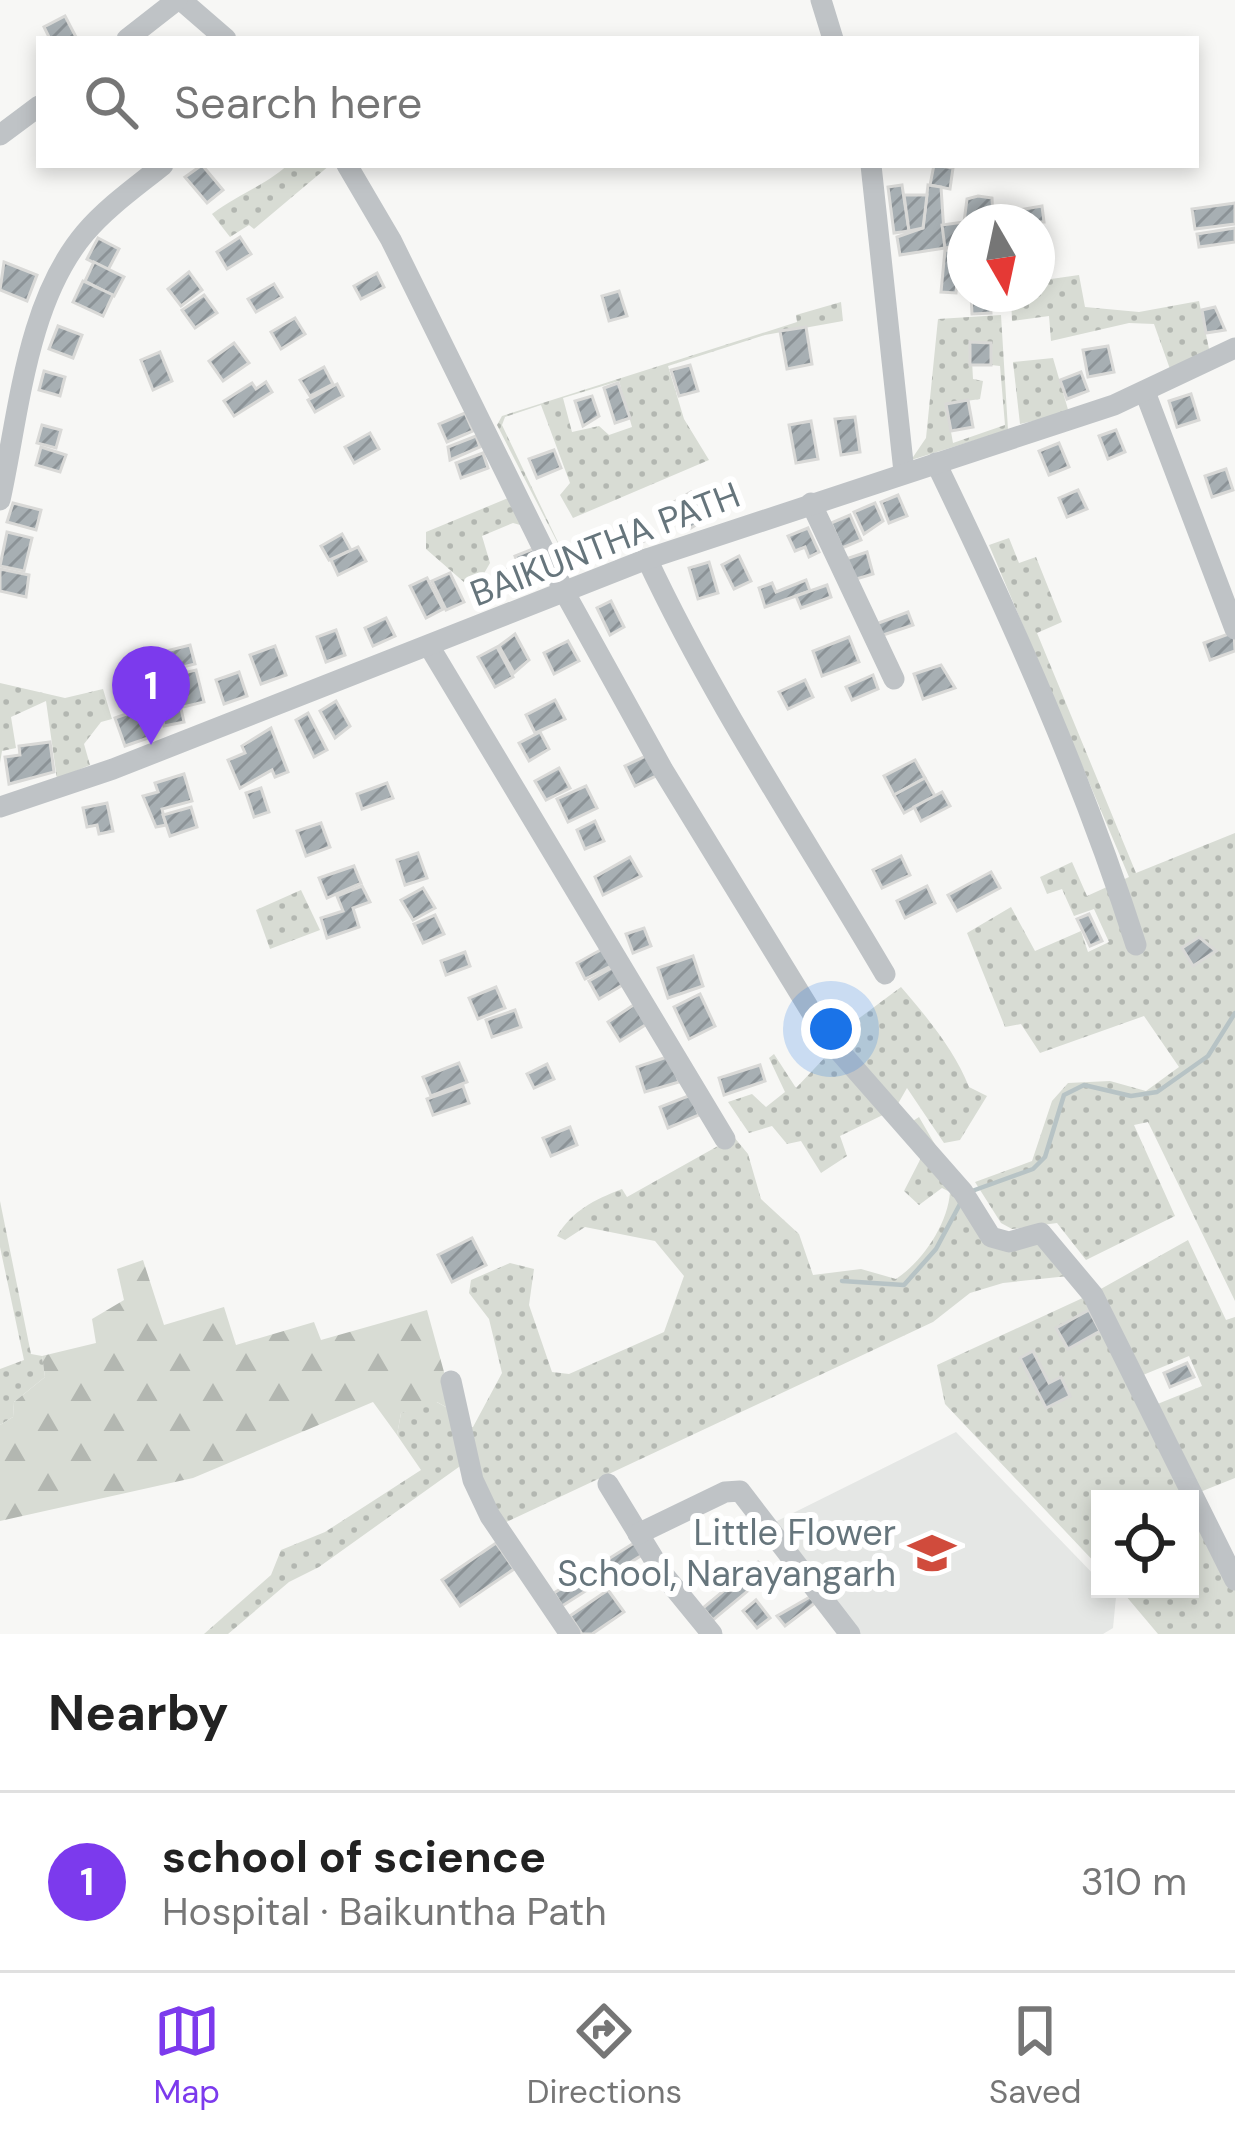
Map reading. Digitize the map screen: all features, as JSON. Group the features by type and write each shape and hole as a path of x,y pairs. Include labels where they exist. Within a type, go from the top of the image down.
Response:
{"street":[{"path":"131,36 179,0 222,36"},
{"path":"821,0 831,36"},
{"path":"0,135 36,108"},
{"path":"0,500 40,322 71,255 101,216 160,168"},
{"path":"349,168 402,260 565,593 662,770 826,1036 1000,1242 1035,1233 1050,1238 1082,1276 1235,1580"},
{"path":"871,168 904,472"},
{"name":"BAIKUNTHA PATH","path":"0,807 41,796 647,559 1145,392 1235,348"},
{"path":"1145,392 1235,629"},
{"path":"936,463 1002,601 1103,843 1136,945"},
{"path":"811,503 894,679"},
{"path":"647,559 736,733 885,974"},
{"path":"429,646 724,1139"},
{"path":"451,1381 481,1498 570,1634"},
{"path":"608,1484 638,1534 712,1634"},
{"path":"638,1534 740,1491 850,1634"}],"shaded area":[{"name":"Little Flower School, Narayangarh","path":"956,1432 1091,1572 1091,1598 1116,1598 1113,1628 1103,1634 854,1634 767,1526"}],"green space":[{"path":"284,168 326,168 254,229 249,225 230,237 212,214"},
{"path":"1079,275 1085,307 1139,312 1199,301 1209,349 1170,369 1154,324 1129,323 1051,341 1049,316 1012,321 1012,312 1055,312 1055,278"},
{"path":"841,302 843,321 765,335 668,366 684,419 709,460 573,518 560,495 570,483 541,405 505,417 502,425 568,563 497,425 502,416 797,322 796,315","holes":["619,381 632,427 609,435 599,426 572,432 563,398"]},
{"path":"1001,315 1008,430 911,460 926,438 938,319","holes":["971,343 991,343 991,365 1000,366 1005,425 953,443 946,404 980,399 983,381 973,379"]},
{"path":"1053,358 1069,413 1020,424 1013,362"},
{"path":"518,494 524,526 513,523 482,536 490,563 482,577 465,583 426,549 426,532"},
{"path":"1009,538 1019,563 1036,557 1062,622 1037,633 1136,873 1235,833 1235,1301 1148,1122 1134,1125 1175,1216 1086,1260 1057,1223 1012,1229 1001,1223 975,1182 1032,1161 1052,1101 1068,1083 1110,1081 1146,1091 1179,1067 1144,1016 1040,1053 1021,1024 1005,1027 967,933 1011,907 1035,951 1081,931 1088,952 1109,942 1094,909 1074,916 1062,889 1047,894 1040,877 1072,862 1087,896 1129,877 989,545"},
{"path":"0,683 65,698 103,689 112,719 101,722 84,744 90,765 57,779 46,701 11,717 16,748 2,751 0,763"},
{"path":"301,890 320,930 270,949 256,910"},
{"path":"901,987 948,1047 969,1087 987,1096 960,1140 944,1143 907,1088 895,1109 840,1136 847,1156 821,1173 801,1141 787,1144 772,1126 749,1133 728,1102 752,1094 766,1107 785,1092 769,1058 774,1054 796,1088 848,1033 846,1028"},
{"path":"919,1117 951,1172 998,1229 1005,1234 1050,1229 1087,1274 1003,1283 970,1293 933,1322 502,1524 470,1459 319,1567 289,1582 228,1634 204,1634 271,1575 281,1550 325,1532 421,1470 397,1435 401,1413 433,1400 455,1412 461,1426 473,1427 502,1373 489,1319 469,1293 471,1280 510,1263 534,1269 529,1305 552,1372 569,1374 664,1332 684,1276 655,1241 585,1227 565,1240 557,1236 593,1202 622,1189 627,1197 734,1137 748,1154 761,1199 799,1234 813,1275 861,1269 896,1279 932,1241 950,1192 942,1188 919,1205 904,1191 921,1158 902,1128"},
{"path":"0,1201 31,1354 42,1356 45,1377 14,1402 13,1417 0,1425 0,1369 24,1360 0,1247"},
{"path":"1188,1240 1226,1320 1235,1317 1235,1478 1200,1492 1155,1405 1202,1386 1189,1356 1143,1375 1099,1290"},
{"path":"143,1260 164,1325 224,1307 236,1345 314,1322 321,1340 427,1310 455,1412 437,1402 401,1413 397,1435 373,1402 193,1478 0,1521 0,1425 13,1417 14,1402 45,1377 42,1356 96,1343 92,1319 124,1300 117,1269"},
{"path":"1087,1296 1186,1490 1091,1490 1091,1558 945,1404 937,1365"},
{"path":"1199,1516 1235,1587 1235,1634 1158,1634 1128,1598 1199,1598"}],"building":[{"path":"65,16 75,36 48,36 44,27"},
{"path":"205,168 223,190 207,203 185,177"},
{"path":"933,168 953,168 950,189 930,185"},
{"path":"902,185 909,231 894,233 888,187"},
{"path":"928,185 941,187 945,248 900,255 897,237 923,228"},
{"path":"904,195 927,195 923,228 909,231"},
{"path":"992,198 992,204 966,204 967,199"},
{"path":"1235,203 1235,224 1195,229 1192,209"},
{"path":"1235,228 1235,242 1199,247 1197,234"},
{"path":"240,237 251,254 227,269 217,252"},
{"path":"98,238 119,249 108,270 87,259"},
{"path":"945,250 947,250 947,292 941,292"},
{"path":"4,262 37,275 27,301 0,290"},
{"path":"94,262 124,277 114,296 85,281"},
{"path":"189,272 202,290 181,306 168,289"},
{"path":"377,273 384,287 361,299 354,286"},
{"path":"83,281 113,295 103,316 73,302"},
{"path":"274,284 282,297 256,312 248,299"},
{"path":"619,291 627,316 609,321 602,296"},
{"path":"204,295 217,313 195,328 182,310"},
{"path":"1215,307 1225,330 1206,333 1202,310"},
{"path":"295,318 305,334 281,349 271,332"},
{"path":"58,326 82,335 73,358 49,349"},
{"path":"806,327 812,364 787,369 780,331"},
{"path":"970,342 991,343 991,365 970,365"},
{"path":"234,343 249,363 223,381 209,361"},
{"path":"1108,346 1114,372 1088,377 1083,350"},
{"path":"160,352 172,381 153,390 141,360"},
{"path":"690,365 698,391 679,396 671,370"},
{"path":"324,367 333,384 310,396 300,380"},
{"path":"44,371 65,377 60,396 39,390"},
{"path":"1081,372 1088,391 1067,399 1060,380"},
{"path":"266,382 272,392 234,416 224,401 252,383 256,389"},
{"path":"618,383 630,418 615,423 604,388"},
{"path":"337,384 343,396 315,412 308,400"},
{"path":"1191,394 1199,420 1177,427 1169,401"},
{"path":"592,396 599,416 583,426 575,401"},
{"path":"968,400 973,427 951,431 946,404"},
{"path":"465,413 473,431 447,442 439,424"},
{"path":"855,417 860,452 841,455 835,419"},
{"path":"811,421 818,459 796,463 789,425"},
{"path":"42,425 61,430 56,448 37,443"},
{"path":"1116,430 1125,452 1108,459 1099,436"},
{"path":"370,433 379,449 354,463 345,447"},
{"path":"476,436 480,447 450,460 448,447"},
{"path":"1059,443 1069,467 1049,475 1039,451"},
{"path":"41,447 66,455 60,472 36,465"},
{"path":"554,450 561,468 537,478 529,459"},
{"path":"483,453 488,468 461,478 456,463"},
{"path":"1226,469 1233,490 1212,497 1205,476"},
{"path":"1078,490 1087,509 1067,517 1059,498"},
{"path":"691,492 707,518 691,528 674,502"},
{"path":"898,495 907,516 889,523 881,502"},
{"path":"13,503 41,510 36,530 7,522"},
{"path":"875,503 883,521 864,534 854,512"},
{"path":"850,515 861,540 842,548 831,523"},
{"path":"639,519 647,540 632,546 624,524"},
{"path":"808,528 819,552 809,557 805,547 795,551 788,536"},
{"path":"7,532 32,538 24,571 0,566"},
{"path":"342,534 351,550 329,560 321,546"},
{"path":"358,547 366,561 338,575 331,560"},
{"path":"533,549 543,574 526,584 515,556"},
{"path":"867,552 873,574 853,580 846,559"},
{"path":"739,556 751,581 734,589 722,565"},
{"path":"709,562 718,593 698,599 689,568"},
{"path":"513,564 522,582 502,591 496,579"},
{"path":"0,569 29,575 26,597 0,591"},
{"path":"450,573 464,602 446,610 432,581"},
{"path":"427,578 443,609 426,618 410,586"},
{"path":"806,580 810,591 765,607 759,588 772,583 776,592"},
{"path":"827,585 831,597 801,608 796,596"},
{"path":"611,601 624,627 610,635 597,608"},
{"path":"908,612 913,625 880,636 876,624"},
{"path":"386,618 395,636 373,646 365,628"},
{"path":"336,630 345,655 326,662 317,637"},
{"path":"1234,632 1235,651 1210,660 1204,643"},
{"path":"515,634 529,660 514,673 499,646"},
{"path":"849,637 859,662 822,676 813,651"},
{"path":"568,641 579,661 554,674 544,653"},
{"path":"190,645 195,664 171,670 166,651"},
{"path":"275,646 286,675 261,684 250,655"},
{"path":"497,647 513,677 495,687 478,657"},
{"path":"941,665 955,688 923,699 914,674"},
{"path":"196,670 204,702 183,707 175,675"},
{"path":"239,672 247,696 224,704 216,680"},
{"path":"873,675 878,689 852,700 846,687"},
{"path":"805,680 813,697 788,709 779,692"},
{"path":"177,691 184,722 164,726 157,695"},
{"path":"555,700 565,719 535,733 526,715"},
{"path":"336,701 350,726 335,738 320,711"},
{"path":"138,710 148,738 125,746 115,718"},
{"path":"308,713 327,750 314,757 296,720"},
{"path":"271,728 288,772 275,777 272,770 240,788 228,760 245,753 242,746"},
{"path":"540,732 549,749 529,761 519,743"},
{"path":"50,742 54,772 9,784 5,757 20,755 19,746"},
{"path":"650,754 660,774 635,786 625,766"},
{"path":"915,760 925,778 894,795 884,776"},
{"path":"559,768 570,788 546,800 535,781"},
{"path":"184,774 192,801 162,809 166,825 156,827 143,796 158,792 155,783"},
{"path":"925,778 935,796 904,813 894,795"},
{"path":"387,783 393,798 362,809 357,794"},
{"path":"586,786 597,808 568,822 557,799"},
{"path":"261,788 269,812 254,817 246,793"},
{"path":"942,792 950,806 921,821 914,807"},
{"path":"107,803 113,831 99,834 97,825 87,827 83,808"},
{"path":"191,807 197,827 170,836 163,815"},
{"path":"595,821 604,841 585,849 577,830"},
{"path":"321,823 330,847 306,856 297,831"},
{"path":"418,853 427,878 405,885 397,860"},
{"path":"901,856 910,875 882,888 873,870"},
{"path":"630,857 641,876 603,895 595,877"},
{"path":"354,866 361,883 327,898 319,878"},
{"path":"991,872 1000,888 957,911 948,895"},
{"path":"362,886 370,902 353,908 359,927 327,938 321,918 343,911 337,896"},
{"path":"927,886 935,903 905,918 897,901"},
{"path":"423,888 435,908 413,920 401,900"},
{"path":"1089,914 1102,941 1090,946 1077,919"},
{"path":"435,915 444,934 423,943 414,924"},
{"path":"644,928 651,946 633,953 626,934"},
{"path":"1199,937 1216,951 1193,966 1182,948"},
{"path":"606,947 615,964 585,979 577,963"},
{"path":"465,952 470,966 446,975 441,961"},
{"path":"693,956 703,986 668,998 658,968"},
{"path":"615,966 626,983 599,999 589,981"},
{"path":"496,987 505,1008 478,1019 469,998"},
{"path":"700,994 715,1026 689,1039 674,1007"},
{"path":"638,1002 650,1022 620,1041 608,1022"},
{"path":"515,1010 521,1027 492,1037 486,1020"},
{"path":"670,1056 679,1082 645,1092 637,1067"},
{"path":"459,1063 467,1082 431,1096 423,1077"},
{"path":"547,1064 554,1079 534,1088 527,1074"},
{"path":"760,1065 765,1081 724,1095 719,1078"},
{"path":"463,1086 469,1103 433,1115 427,1099"},
{"path":"691,1095 699,1115 668,1128 660,1107"},
{"path":"570,1127 577,1145 551,1156 543,1138"},
{"path":"472,1238 486,1265 452,1282 438,1255"},
{"path":"1089,1310 1100,1331 1068,1349 1056,1328"},
{"path":"1033,1351 1049,1383 1061,1377 1070,1396 1046,1408 1020,1358"},
{"path":"1187,1363 1194,1377 1170,1387 1164,1373"},
{"path":"496,1543 514,1569 460,1606 442,1580"},
{"path":"634,1543 642,1555 562,1606 554,1593"},
{"path":"758,1562 768,1574 713,1620 703,1608"},
{"path":"608,1590 624,1612 592,1634 582,1634 570,1616"},
{"path":"810,1597 815,1603 785,1626 777,1616"},
{"path":"756,1600 770,1618 757,1628 743,1611"}],"waterway":[{"path":"972,1191 1033,1169 1045,1157 1064,1095 1084,1085 1131,1096 1157,1092 1208,1056 1235,1013"},
{"path":"842,1281 904,1285 936,1249 960,1204"}],"place":[{"name":"school of science","path":"151,745"},
{"name":"Little Flower School, Narayangarh","path":"932,1553"}]}
